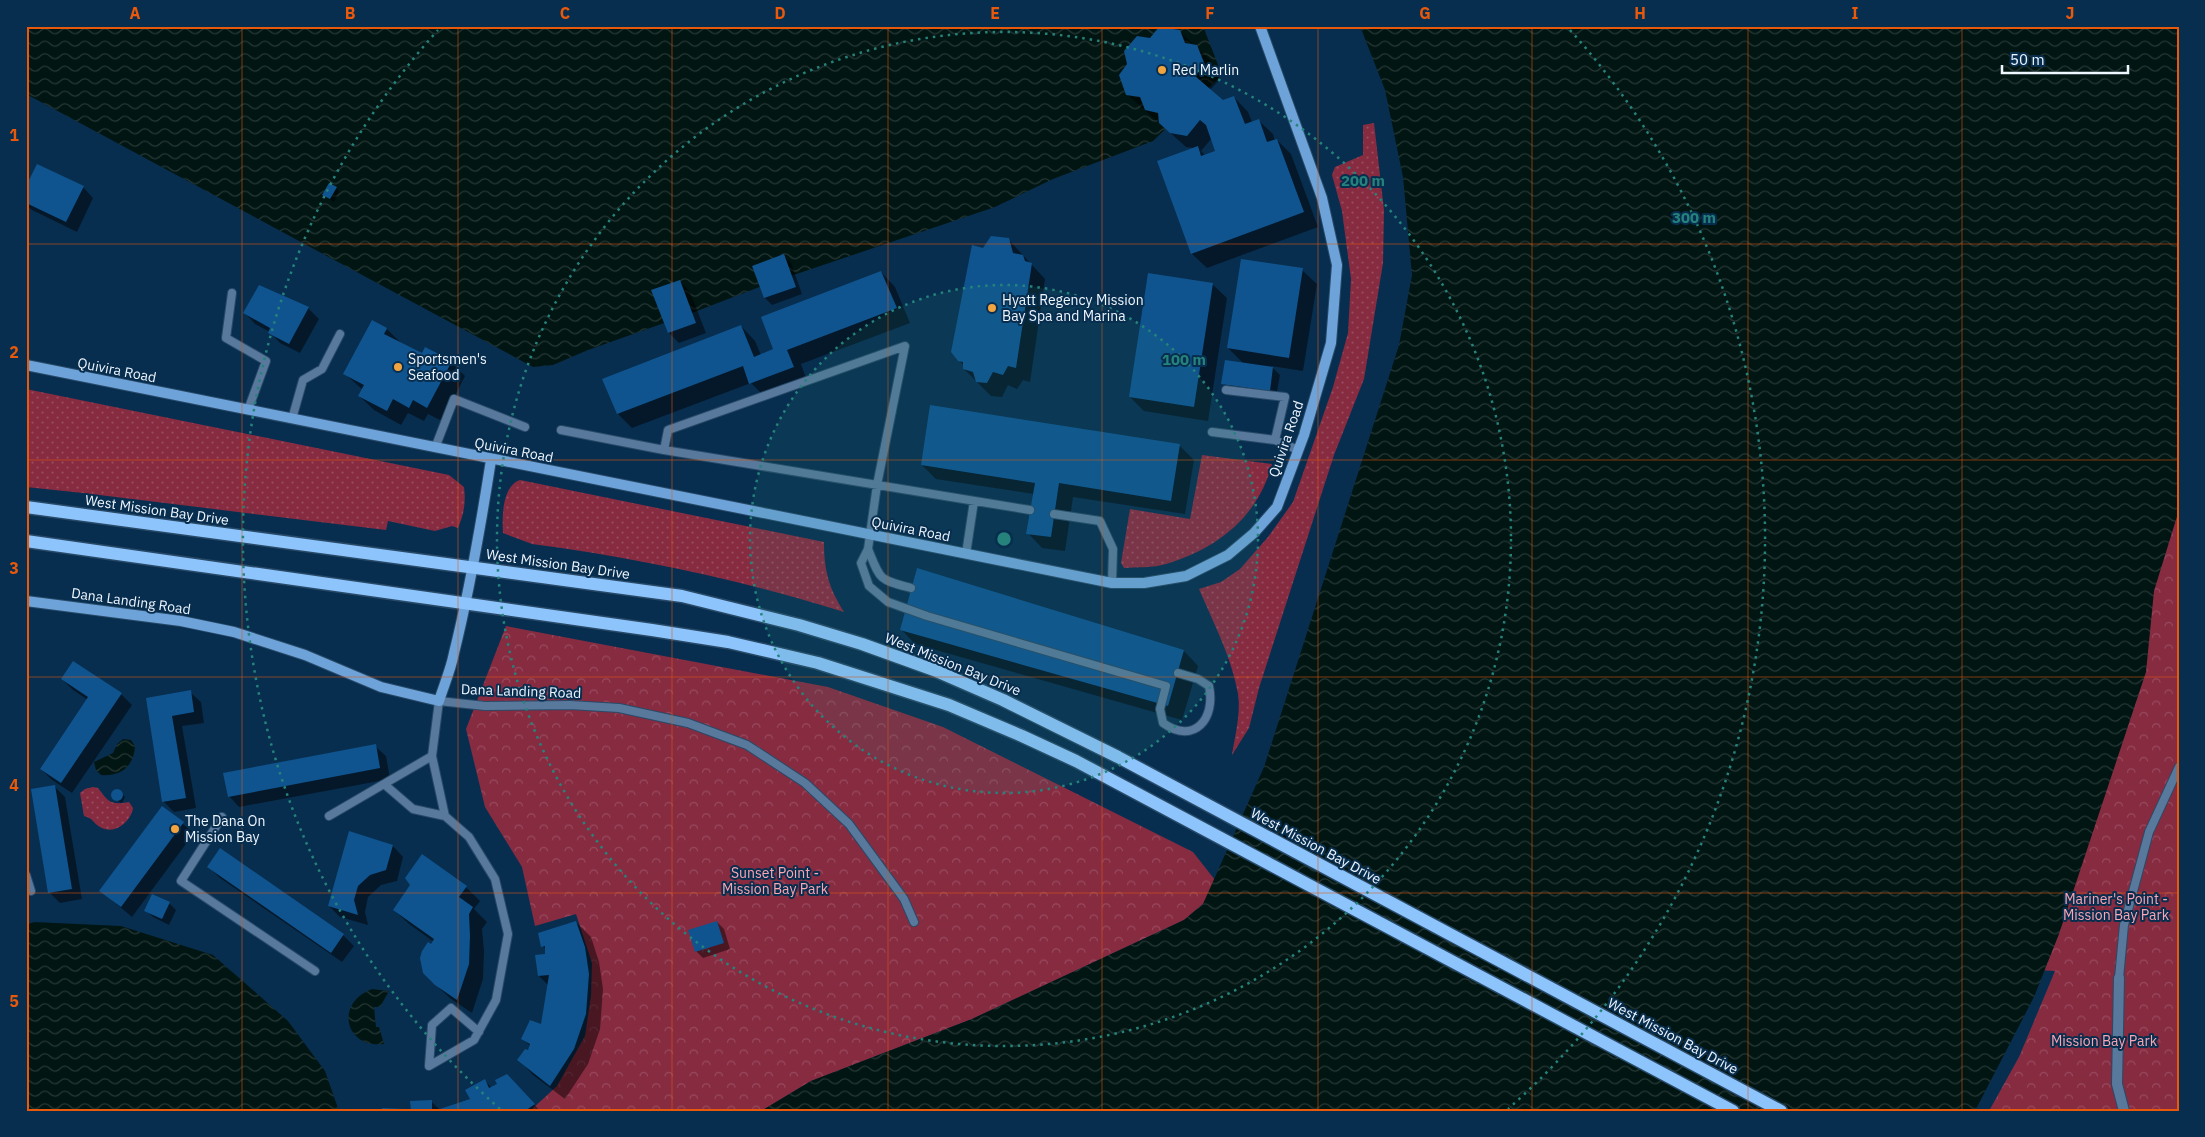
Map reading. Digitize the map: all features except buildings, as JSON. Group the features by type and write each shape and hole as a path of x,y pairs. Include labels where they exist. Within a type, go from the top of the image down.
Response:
{"main road":[{"name":"West Mission Bay Drive","path":"26,507 682,596 799,625 862,644 934,670 1003,700 1169,784 1781,1111"},
{"path":"26,541 728,642 818,663 948,705 1076,760 1733,1111"}],"street":[{"name":"Quivira Road","path":"26,366 1112,583 1144,583 1186,576 1228,556 1254,533 1277,507 1298,450 1331,343 1337,265 1322,198 1260,26"},
{"path":"439,701 454,656 491,460"},
{"name":"Dana Landing Road","path":"26,601 181,621 234,632 305,655 381,687 439,701"},
{"path":"2119,978 2117,1084 2124,1111"}],"lane":[{"path":"232,293 226,338 266,361 248,410"},
{"path":"292,419 303,380 322,369 340,334"},
{"path":"664,450 668,430 905,346 877,485 868,549 861,563 869,586 888,602 927,616 1166,686 1160,709 1162,723 1174,731 1187,732 1202,726 1209,712 1212,700 1209,686 1198,679 1178,673"},
{"path":"1226,390 1285,397 1275,440"},
{"path":"435,448 454,398 525,427"},
{"path":"560,430 664,450 1030,510"},
{"path":"1212,432 1275,440 1298,450"},
{"path":"966,554 974,500"},
{"path":"1054,514 1100,521 1113,549 1112,583"},
{"path":"868,549 880,577 888,582 911,588"},
{"path":"439,701 432,756 445,816"},
{"name":"Dana Landing Road","path":"439,701 484,706 570,705 618,708 688,723 747,745 805,782 849,824 904,899 914,922"},
{"path":"330,816 432,756"},
{"path":"2119,978 2124,925 2149,832 2179,767"},
{"path":"384,784 413,809 445,816 469,837 495,879 508,934 496,1000 474,1040 430,1066 432,1025 451,1008 478,1032"},
{"path":"222,817 181,881 315,971"},
{"path":"26,875 31,892"}],"green space":[{"path":"1374,123 1384,210 1383,263 1364,379 1334,455 1259,688 1249,728 1232,755 1238,717 1238,694 1227,654 1199,589 1221,582 1240,569 1268,537 1293,502 1333,387 1348,333 1351,279 1342,211 1332,175 1335,167 1363,155 1363,125"},
{"path":"26,389 449,475 464,487 465,503 462,518 458,528 452,526 435,531 388,521 386,530 26,487"},
{"path":"1202,455 1272,464 1266,483 1257,500 1233,528 1202,550 1166,564 1124,568 1121,563 1130,509 1190,519"},
{"path":"520,480 824,542 828,579 844,612 806,600 690,571 532,544 503,533 503,511 506,495 514,483"},
{"name":"Mariner's Point - Mission Bay Park","path":"2179,502 2179,1111 1989,1111 2019,1057 2055,971 2035,970"},
{"name":"Sunset Point - Mission Bay Park","path":"506,626 828,687 943,727 1193,852 1215,880 1203,904 1184,920 972,1019 811,1081 761,1111 530,1111 557,1086 585,1036 591,996 592,963 576,914 535,926 522,867 485,807 466,729"},
{"path":"98,788 113,803 129,802 133,808 126,822 111,830 100,827 84,816 80,793 85,789"}],"water":[{"path":"26,26 1203,26 1222,75 1153,141 1053,179 995,207 767,284 588,350 553,365 533,367 26,94"},
{"path":"1360,26 2179,26 2179,510 2154,591 2146,672 2059,934 2034,997 1975,1111 761,1111 811,1081 972,1019 1184,920 1203,904 1264,767 1399,345 1412,275 1403,177 1385,90"},
{"path":"123,739 131,740 135,746 129,764 125,769 115,774 101,775 96,770 94,762 113,753 117,744"},
{"path":"34,922 121,926 213,955 288,1021 325,1071 339,1111 26,1111 26,925"},
{"path":"372,989 389,991 380,1007 374,1007 376,1027 379,1027 384,1044 371,1044 360,1039 353,1032 349,1024 352,1004 360,996"}],"place":[{"name":"Red Marlin","path":"1162,70"},
{"name":"Hyatt Regency Mission Bay Spa and Marina","path":"992,308"},
{"name":"Sportsmen's Seafood","path":"398,367"},
{"name":"The Dana On Mission Bay","path":"175,829"}],"park label":[{"name":"Mission Bay Park","path":"2104,1041"}]}
